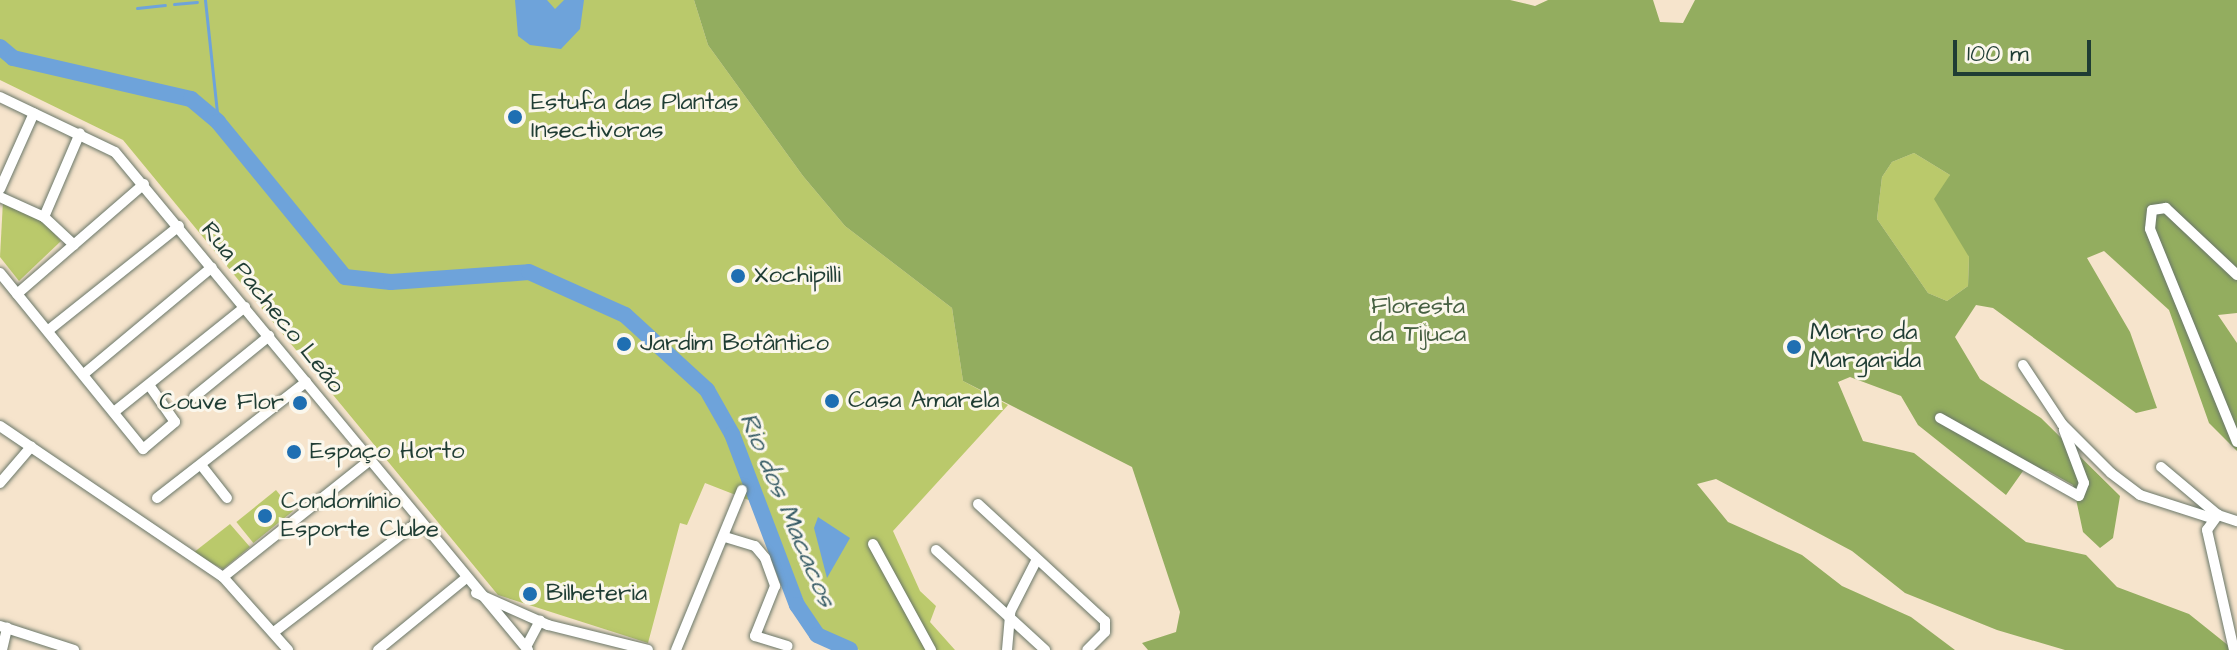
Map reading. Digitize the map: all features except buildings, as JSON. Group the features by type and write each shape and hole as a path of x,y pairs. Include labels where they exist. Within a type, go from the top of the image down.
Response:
{"street":[{"name":"Rua Pacheco Leão","path":"0,97 111,149 179,226 466,578 474,592 527,648 540,621"},
{"path":"0,189 34,113"},
{"path":"44,217 80,133"},
{"path":"17,294 144,184"},
{"path":"0,197 44,217 74,245"},
{"path":"2237,275 2166,208 2152,210 2150,229 2237,442"},
{"path":"50,329 179,226"},
{"path":"85,373 212,267"},
{"path":"0,273 50,329 145,448 175,422 149,385"},
{"path":"114,412 245,307"},
{"path":"194,397 269,336"},
{"path":"1940,418 2079,496 2084,483 2062,424 2023,365"},
{"path":"157,498 306,382"},
{"path":"2062,424 2140,495 2237,521"},
{"path":"0,426 223,577 288,650"},
{"path":"0,483 31,447"},
{"path":"223,577 370,460"},
{"path":"201,465 227,498"},
{"path":"2161,467 2214,517 2234,650"},
{"path":"676,650 742,490"},
{"path":"978,504 1107,625 1087,650"},
{"path":"274,632 419,521"},
{"path":"725,537 755,546 765,558 775,586 755,636 788,646"},
{"path":"873,544 931,650"},
{"path":"936,550 1010,612 1045,650"},
{"path":"1007,650 1010,612 1037,559"},
{"path":"378,650 466,578"},
{"path":"474,592 540,621 648,650"},
{"path":"2,650 3,627 74,650"}],"green space":[{"name":"Jardim Botântico","path":"0,0 694,0 708,45 803,176 845,226 952,308 963,381 1008,405 893,531 920,591 936,606 930,622 955,650 859,650 817,633 764,506 705,483 687,525 680,523 648,643 498,595 123,140 0,80"},
{"name":"Floresta da Tijuca","path":"694,0 1510,0 1535,6 1548,0 1653,0 1660,22 1683,23 1695,0 2237,0 2237,313 2218,315 2237,343 2237,451 2209,423 2169,310 2104,251 2087,258 2130,332 2157,408 2136,413 1993,308 1976,305 1955,337 1980,379 2041,418 2120,496 2113,538 2100,548 2083,532 2073,485 2048,471 2023,471 2006,495 1918,425 1901,396 1850,377 1838,382 1863,441 1914,453 2026,542 2086,555 2117,587 2189,614 2234,650 2065,650 1997,630 1905,593 1852,551 1716,479 1697,484 1728,522 1802,555 1842,586 1911,617 1955,650 1148,650 1142,643 1176,632 1180,612 1132,467 963,381 952,308 845,226 803,176 708,45","holes":["1914,153 1950,175 1934,199 1969,257 1968,286 1947,301 1928,293 1877,219 1882,177 1892,162"]},
{"path":"1914,153 1950,175 1945,187 1969,257 1968,286 1947,301 1928,293 1877,219 1882,177 1892,162"},
{"path":"3,201 42,220 61,241 19,281 0,257"},
{"name":"Condomínio Esporte Clube","path":"276,490 293,511 253,543 236,522"},
{"path":"230,524 250,547 223,569 193,553"}],"water":[{"path":"515,0 547,0 555,9 564,0 584,0 580,29 561,49 530,45 518,36"},
{"path":"818,517 850,538 827,578 814,528"}],"waterway":[{"path":"205,0 218,122"},
{"path":"174,4 197,2"},
{"path":"137,8 165,5"},
{"name":"Rio dos Macacos","path":"0,47 13,58 191,99 218,122 345,277 391,282 529,272 625,315 707,390 732,434 797,605 817,635 850,650"}],"place":[{"name":"Estufa das Plantas Insectivoras","path":"515,117"},
{"name":"Xochipilli","path":"738,276"},
{"name":"Jardim Botântico","path":"624,344"},
{"name":"Morro da Margarida","path":"1794,347"},
{"name":"Casa Amarela","path":"832,401"},
{"name":"Couve Flor","path":"300,403"},
{"name":"Espaço Horto","path":"294,452"},
{"name":"Condomínio Esporte Clube","path":"265,516"},
{"name":"Bilheteria","path":"530,594"}]}
